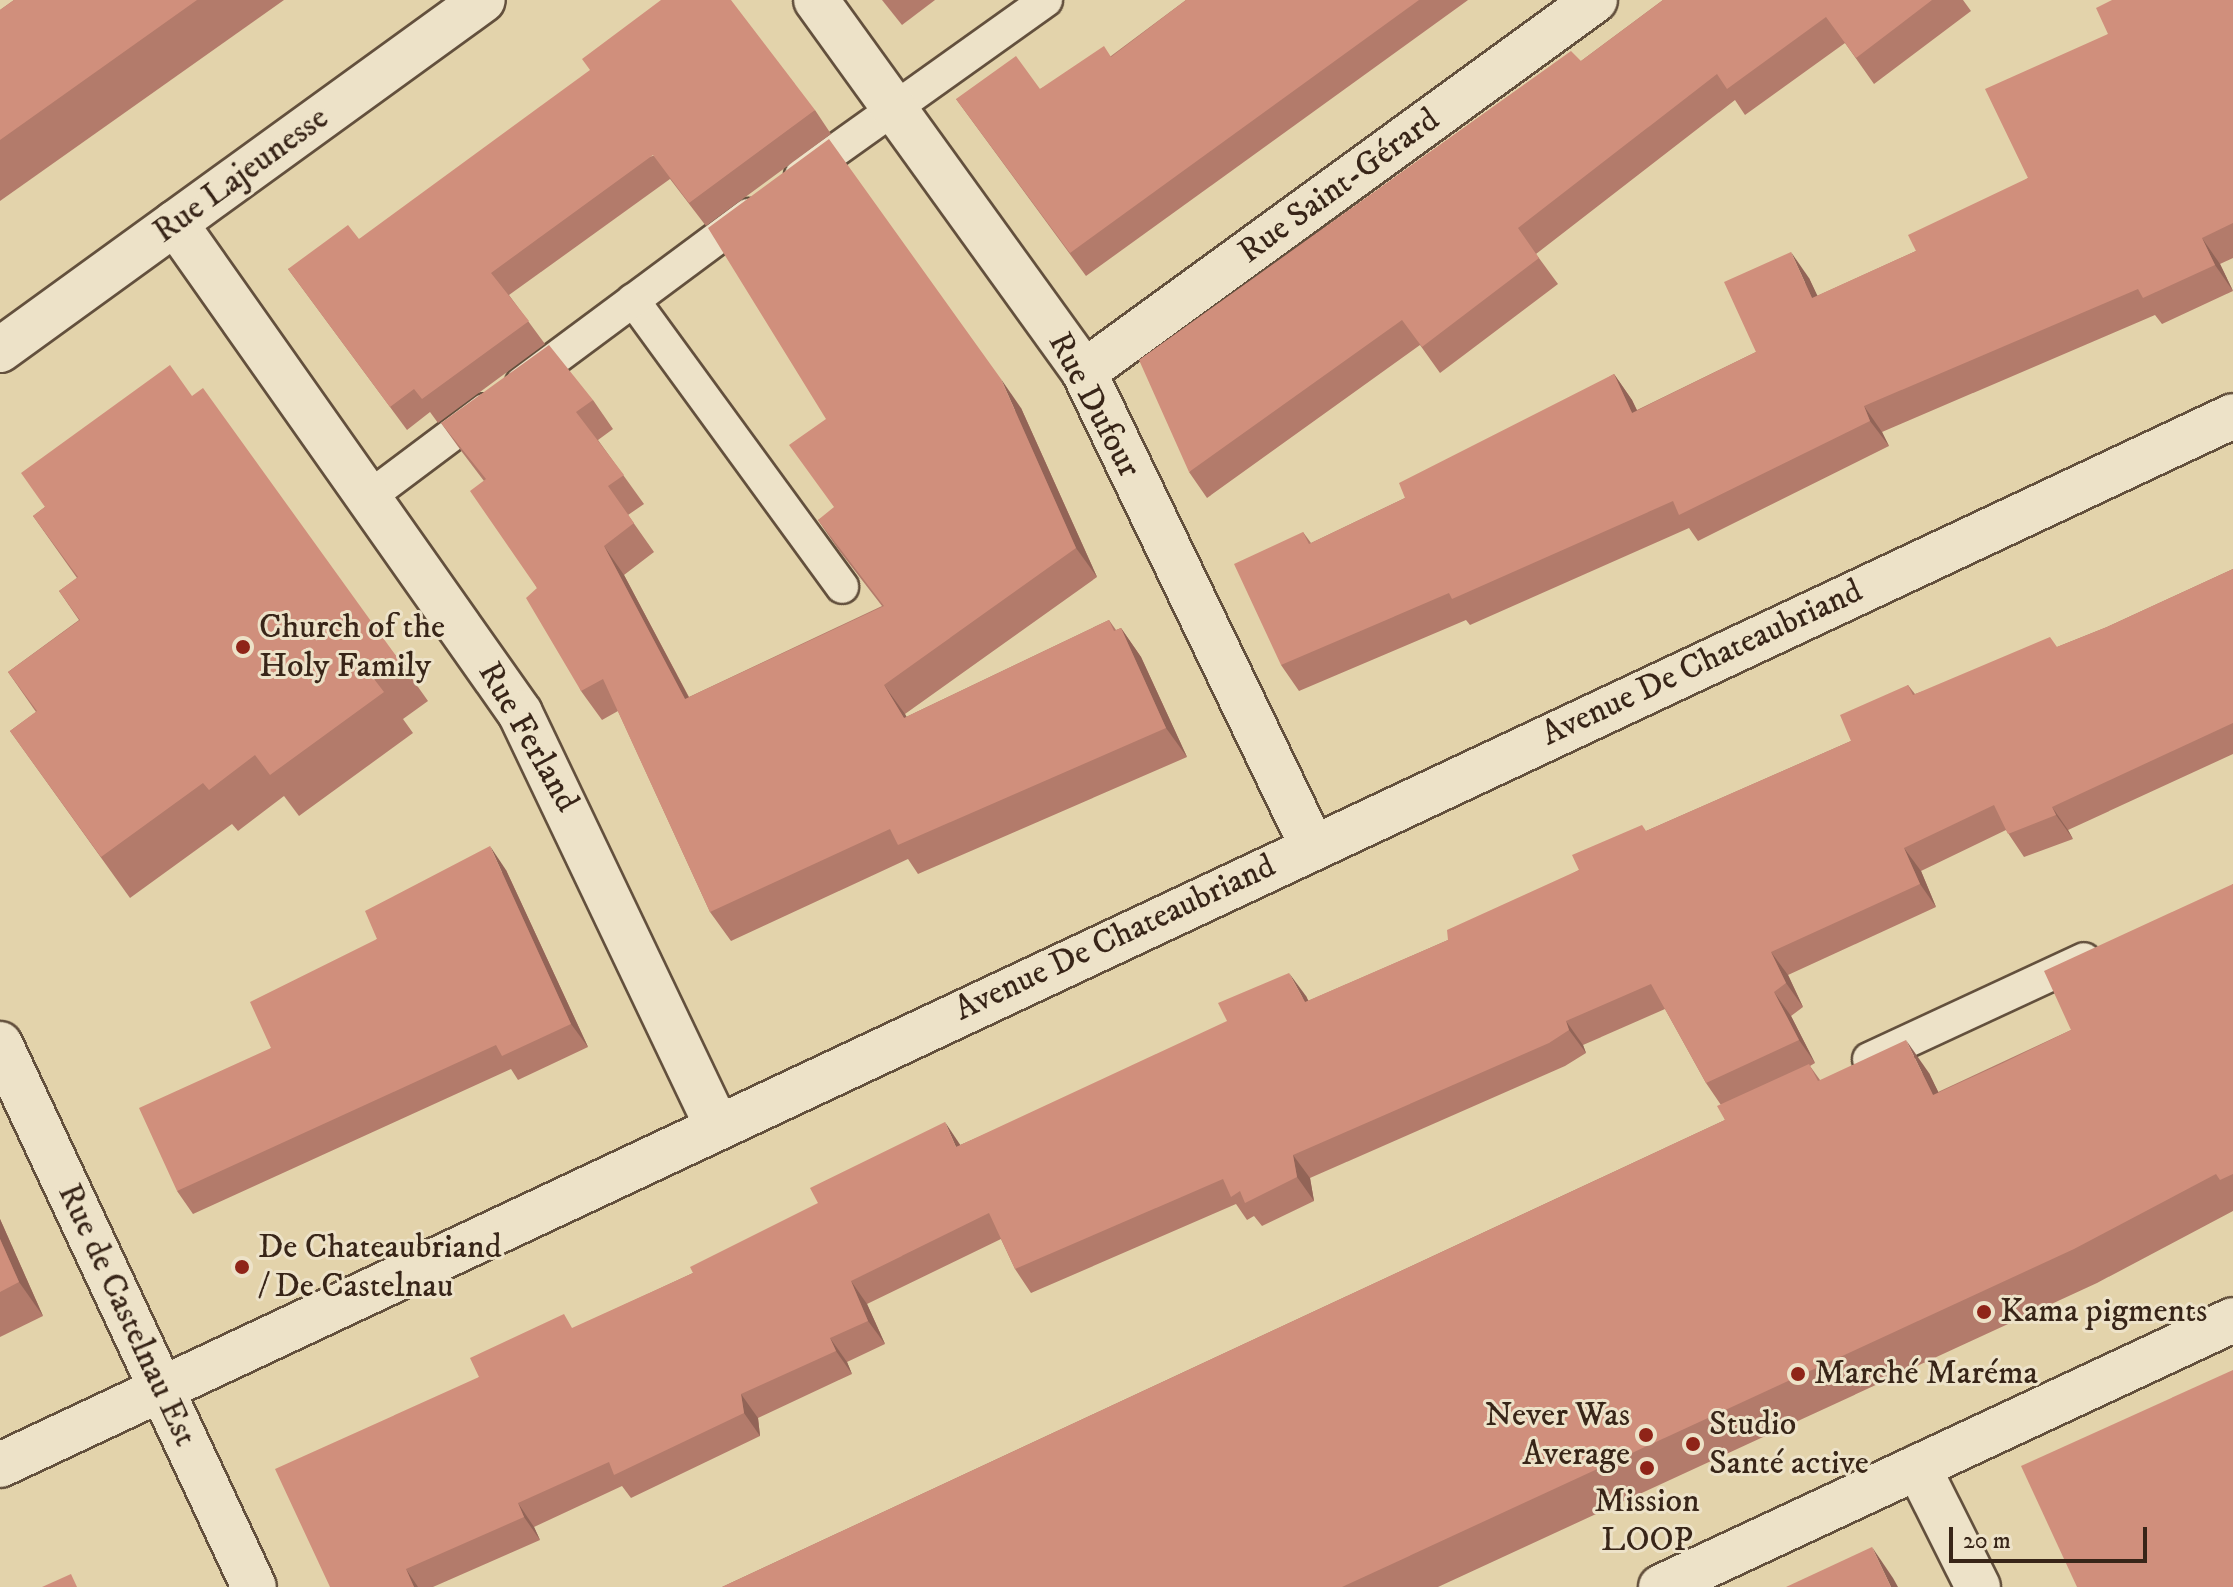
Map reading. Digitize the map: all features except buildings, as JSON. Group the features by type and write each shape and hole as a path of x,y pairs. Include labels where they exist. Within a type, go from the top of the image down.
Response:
{"street":[{"name":"Rue Lajeunesse","path":"0,350 483,0"},
{"name":"Rue Dufour","path":"816,0 1084,372 1312,846"},
{"name":"Rue Saint-Gérard","path":"1084,372 1595,0"},
{"name":"Rue Ferland","path":"175,223 369,497 541,748 717,1126"},
{"name":"Avenue De Chateaubriand","path":"0,1465 1312,846 2233,416"},
{"name":"Rue de Castelnau Est","path":"0,1044 254,1587"},
{"path":"1661,1587 2233,1320"},
{"path":"1918,1467 1978,1587"}],"lane":[{"path":"369,497 633,300 1046,0"},
{"path":"633,300 842,587"},
{"path":"1844,1071 2118,943"}],"place":[{"name":"Church of the Holy Family","path":"243,647"},
{"name":"De Chateaubriand / De Castelnau","path":"242,1267"},
{"name":"Kama pigments","path":"1984,1312"},
{"name":"Marché Maréma","path":"1798,1374"},
{"name":"Never Was Average","path":"1646,1435"},
{"name":"Studio Santé active","path":"1693,1444"},
{"name":"Mission LOOP","path":"1647,1468"}]}
